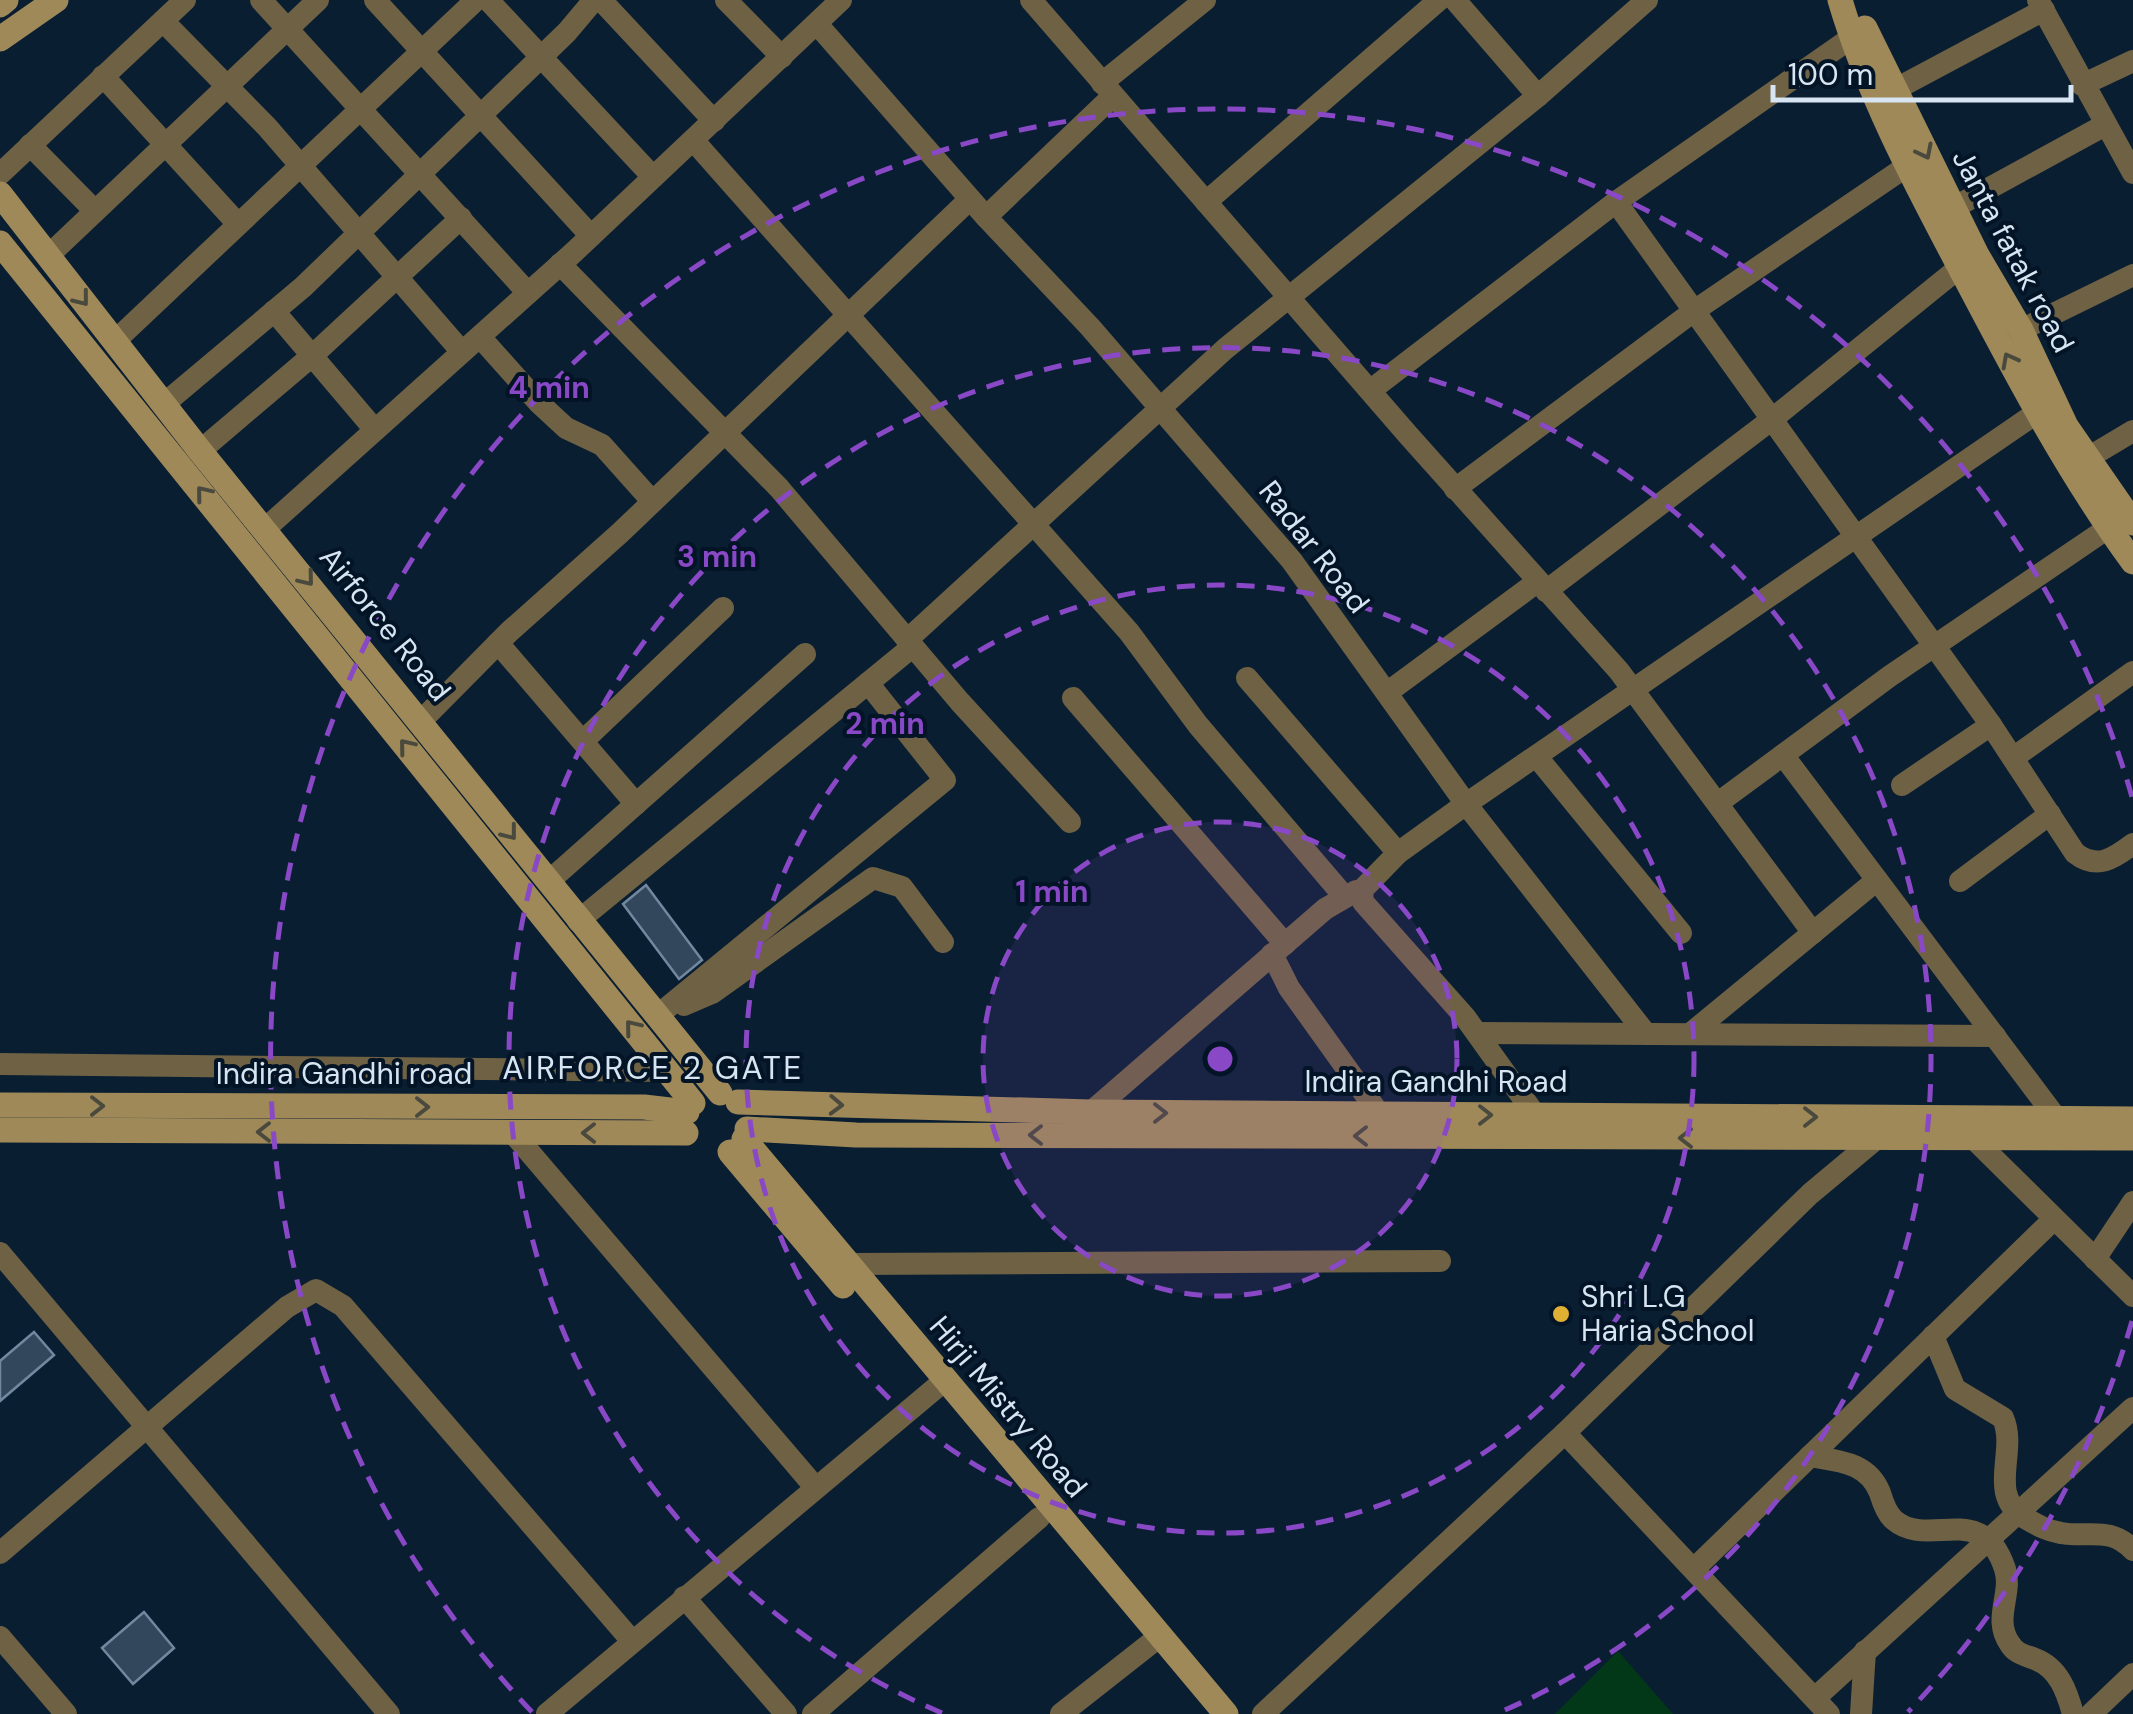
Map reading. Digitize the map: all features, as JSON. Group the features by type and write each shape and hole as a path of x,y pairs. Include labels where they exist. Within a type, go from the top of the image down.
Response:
{"main road":[{"path":"0,5 6,0"},
{"path":"0,40 56,0"},
{"path":"1840,0 1851,38 1884,95 1906,166 1960,266 2045,407"},
{"name":"Janta fatak road","path":"1855,0 1884,95 1955,207 1976,255 2021,330 2045,407 2120,525 2133,562"},
{"name":"Airforce Road","path":"0,194 200,451 266,528 578,920 729,1097"},
{"name":"Airforce Road","path":"0,244 667,1070 712,1134"},
{"path":"712,1134 729,1097"},
{"path":"712,1134 729,1097"},
{"name":"Indira Gandhi Road","path":"729,1097 1091,1112 1536,1116 1876,1128 1974,1138 2131,1126"},
{"name":"Indira Gandhi road","path":"0,1105 644,1108 712,1134"},
{"path":"1953,1118 1974,1138"},
{"name":"Indira Gandhi Road","path":"712,1134 1876,1128 1953,1118 2057,1119 2131,1126"},
{"name":"Indira Gandhi road","path":"0,1130 712,1134"},
{"name":"Hirji Mistry Road","path":"712,1134 847,1264 1039,1518 1226,1714"},
{"name":"Hirji Mistry Road","path":"712,1134 937,1387 1154,1641 1204,1714"}],"street":[{"path":"0,174 185,0"},
{"path":"261,0 528,293"},
{"path":"48,256 318,0"},
{"path":"375,0 591,236"},
{"path":"115,342 476,0"},
{"path":"488,0 653,178"},
{"path":"164,404 360,233 598,0 714,121"},
{"path":"726,0 782,57"},
{"path":"266,528 591,236 841,0"},
{"path":"1032,0 1635,691 1813,933"},
{"path":"986,217 1108,90 1205,0"},
{"path":"1206,202 1439,0"},
{"path":"1455,0 1538,96"},
{"path":"578,920 868,683 1160,407 1538,96 1648,0"},
{"path":"1884,95 2041,5 2132,169"},
{"path":"163,22 301,166 398,277 566,428 602,445 652,501"},
{"name":"Radar Road","path":"817,24 1160,407 1292,561 1466,804 1646,1034"},
{"path":"1372,390 1616,202 1851,38"},
{"path":"2082,85 2133,61"},
{"path":"103,76 237,224"},
{"path":"1955,207 2105,125"},
{"path":"694,140 1033,528 1129,632 1198,726 1364,902 1478,1032 1536,1116"},
{"path":"30,146 95,211"},
{"path":"1455,489 1694,310 1906,166"},
{"path":"421,721 498,643 970,199"},
{"path":"1616,202 1932,647 1992,725 2075,853 2088,863 2105,863 2133,844"},
{"path":"200,451 313,355 461,218"},
{"path":"560,264 779,488 909,644 1070,822"},
{"path":"1388,692 1771,420 1960,266"},
{"path":"2021,330 2133,276"},
{"path":"274,312 375,430"},
{"path":"1091,1112 1279,949 1398,853 2045,407"},
{"path":"2078,463 2133,431"},
{"path":"1718,803 1932,647 2120,525"},
{"path":"582,742 723,608"},
{"path":"498,643 636,804"},
{"path":"548,882 805,654"},
{"path":"2013,758 2133,672"},
{"path":"1247,678 1398,853"},
{"path":"658,1016 945,780 868,683"},
{"path":"1073,698 1279,949 1289,988 1380,1115"},
{"path":"1902,785 1992,725"},
{"path":"1783,755 2057,1119"},
{"path":"1537,757 1680,933"},
{"path":"1960,880 2050,814"},
{"path":"658,1016 712,992 872,878 902,888 944,942"},
{"path":"1690,1034 1878,880"},
{"path":"1478,1032 1995,1036"},
{"path":"0,1064 667,1070"},
{"path":"1263,1714 1565,1433 1876,1128"},
{"path":"513,1133 815,1486"},
{"path":"1974,1138 2133,1296"},
{"path":"2094,1258 2133,1202"},
{"path":"1694,1569 2054,1218"},
{"path":"0,1253 144,1430 388,1714"},
{"path":"847,1264 1440,1260"},
{"path":"0,1554 300,1297 316,1290 328,1293 632,1641"},
{"path":"1933,1336 1955,1389 2003,1418 2008,1442 2004,1492 2018,1513 2063,1534 2107,1532 2133,1550"},
{"path":"546,1714 937,1387"},
{"path":"1565,1433 1822,1706 1865,1651 2133,1408"},
{"path":"1810,1456 1858,1466 1870,1475 1894,1520 1906,1526 1969,1528 1988,1540 2005,1569 2001,1622 2005,1637 2013,1650 2050,1667 2073,1714"},
{"path":"814,1714 1039,1518"},
{"path":"684,1597 771,1709"},
{"path":"0,1636 66,1714"},
{"path":"1061,1714 1154,1641"},
{"path":"1861,1714 1865,1651"},
{"path":"2092,1714 2133,1674"}],"green space":[{"path":"1618,1651 1673,1714 1555,1714"}],"building":[{"path":"646,885 702,960 679,979 623,904"},
{"path":"34,1332 54,1355 0,1401 0,1361"},
{"path":"144,1612 174,1648 133,1684 102,1648"}],"place":[{"name":"Shri L.G Haria School","path":"1561,1314"}],"district":[{"name":"AIRFORCE 2 GATE","path":"653,1068"}]}
